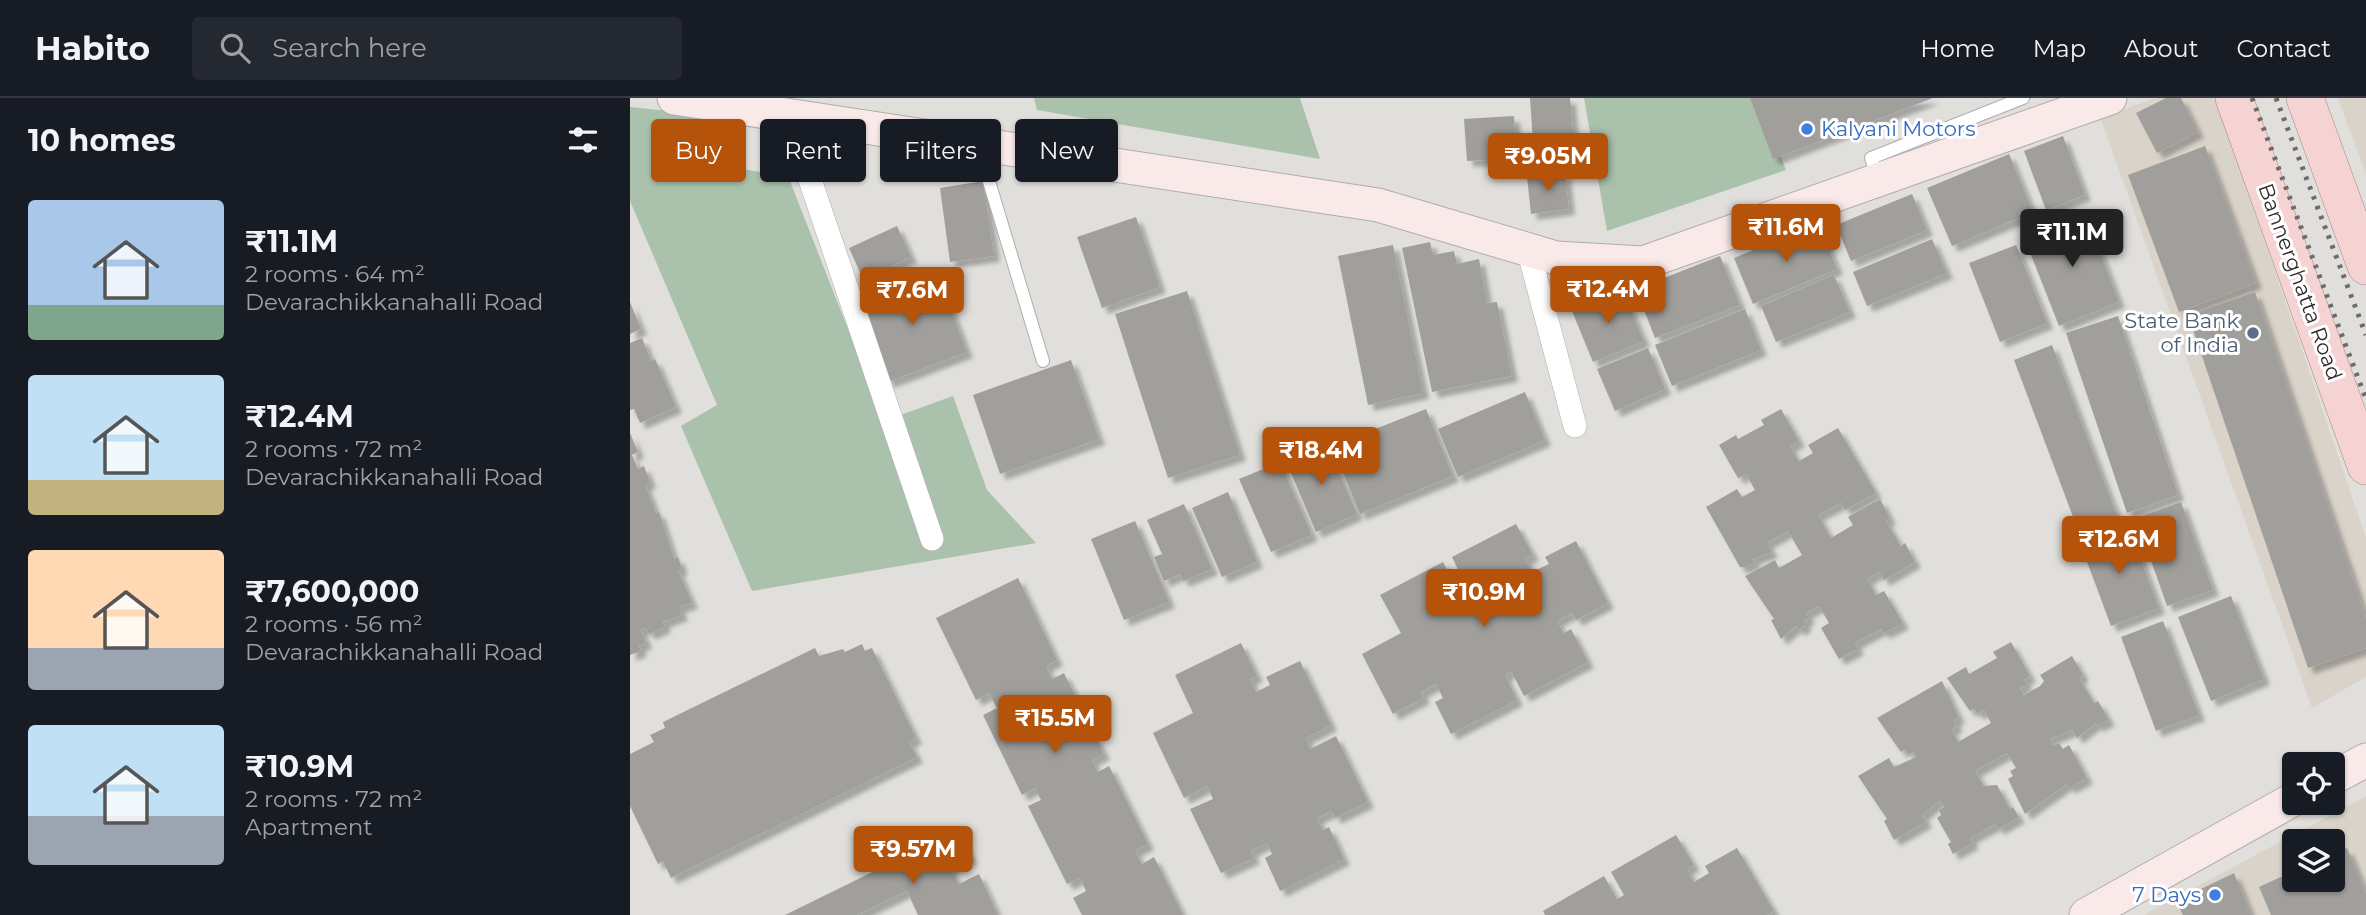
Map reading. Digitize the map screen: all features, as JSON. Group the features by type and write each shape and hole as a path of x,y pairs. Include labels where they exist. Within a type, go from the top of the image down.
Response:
{"main road":[{"name":"Bannerghatta Road","path":"2234,98 2366,466"},
{"path":"2305,98 2366,266"}],"street":[{"path":"674,98 880,129"},
{"path":"1001,148 1378,205 1556,258 1643,264 2110,98"},
{"path":"788,115 932,539"},
{"path":"1528,249 1575,426"},
{"path":"2345,771 2366,760"},
{"path":"2086,915 2282,806"}],"lane":[{"path":"1879,180 1871,158 2023,98"},
{"path":"989,182 1043,361"}],"shaded area":[{"path":"2157,98 2216,98 2366,538 2366,677 2312,708 2100,117"},
{"path":"2338,98 2366,98 2366,174"},
{"path":"2366,796 2366,915 2144,915 2282,841 2282,892 2345,892 2345,829 2304,829 2331,815 2345,815 2345,807"}],"green space":[{"path":"1034,98 1300,98 1320,159 1118,124 1118,119 1089,119 1037,110"},
{"path":"1584,98 1758,98 1786,170 1607,231"},
{"path":"630,107 698,114 699,119 651,119 651,182 746,182 746,170 760,172 760,182 790,182 884,421 953,396 987,490 1036,543 752,591 681,426 717,405 630,201"}],"building":[{"path":"1530,98 1570,98 1576,166 1535,170"},
{"name":"Kalyani Motors","path":"1750,98 1933,98 1773,159"},
{"path":"2166,98 2181,98 2198,132 2157,153 2136,113"},
{"path":"1514,116 1517,158 1467,161 1464,119"},
{"path":"2063,136 2085,195 2046,210 2024,151"},
{"path":"2205,146 2256,283 2179,312 2128,175"},
{"path":"2009,154 2033,212 1952,246 1927,188"},
{"path":"1565,173 1569,209 1531,214 1527,177"},
{"path":"983,182 994,256 950,262 940,188"},
{"path":"1912,194 1927,230 1851,261 1836,225"},
{"path":"2085,213 2119,302 2059,326 2024,237"},
{"path":"1136,217 1160,287 1102,308 1077,237"},
{"path":"1818,223 1837,269 1753,304 1734,258"},
{"path":"897,226 911,257 863,279 849,248"},
{"path":"1932,239 1947,273 1867,306 1853,272"},
{"path":"1430,242 1433,255 1454,251 1457,264 1479,259 1487,303 1497,302 1512,376 1432,392 1402,248"},
{"path":"1393,245 1423,393 1368,405 1338,256"},
{"path":"2016,245 2047,323 2000,342 1969,263"},
{"path":"1720,256 1740,305 1655,338 1636,289"},
{"path":"936,271 967,352 888,382 857,302"},
{"path":"1834,275 1850,312 1776,342 1761,306"},
{"path":"1622,290 1644,341 1593,362 1572,311"},
{"path":"1187,291 1240,455 1168,478 1115,314"},
{"path":"2255,292 2366,618 2366,648 2308,668 2188,315"},
{"path":"630,302 641,329 630,334"},
{"path":"1745,309 1761,350 1672,386 1655,345"},
{"path":"2118,316 2178,495 2127,513 2066,333"},
{"path":"642,338 651,361 655,359 676,407 640,423 634,409 630,410 630,343"},
{"path":"2052,345 2117,516 2078,530 2014,360"},
{"path":"1648,348 1665,389 1615,411 1597,369"},
{"path":"1071,360 1099,439 1000,474 973,395"},
{"path":"1525,392 1545,440 1458,477 1438,429"},
{"path":"1426,409 1453,476 1360,514 1332,446"},
{"path":"1781,409 1799,441 1790,446 1799,461 1813,453 1808,445 1838,428 1876,493 1845,510 1841,503 1818,515 1831,538 1853,525 1848,517 1880,499 1890,518 1886,521 1901,546 1905,543 1915,562 1884,580 1879,572 1867,579 1876,595 1884,591 1903,623 1884,633 1881,629 1855,643 1858,649 1839,659 1821,628 1829,623 1819,606 1806,613 1809,618 1804,621 1806,625 1799,630 1796,626 1781,639 1771,620 1774,619 1745,576 1775,560 1779,568 1802,555 1788,531 1767,543 1772,552 1753,559 1755,562 1745,567 1740,567 1706,507 1737,489 1742,497 1755,490 1746,474 1738,478 1719,445 1736,435 1738,439 1764,425 1761,420"},
{"path":"630,433 638,452 632,455 638,469 644,466 650,482 645,485 656,513 659,512 674,559 678,557 682,569 678,570 692,603 679,607 682,615 663,622 665,627 649,634 646,628 641,630 646,643 639,646 641,651 630,655"},
{"path":"1326,442 1357,514 1316,532 1285,459"},
{"path":"1280,462 1312,535 1271,552 1239,479"},
{"path":"1228,492 1257,562 1222,577 1192,508"},
{"path":"2181,502 2213,590 2167,606 2136,518"},
{"path":"1184,504 1212,569 1183,581 1180,574 1164,581 1154,557 1162,554 1147,520"},
{"path":"1135,521 1169,602 1124,620 1091,539"},
{"path":"1516,524 1533,555 1525,559 1532,572 1549,564 1545,557 1576,541 1608,603 1576,620 1572,613 1557,621 1564,633 1571,629 1588,662 1524,696 1511,671 1505,675 1517,700 1451,734 1435,702 1443,698 1436,684 1421,692 1424,698 1393,714 1362,654 1401,633 1380,595 1443,562 1456,587 1464,582 1452,557"},
{"path":"2128,526 2159,608 2111,626 2080,543"},
{"path":"1018,578 1057,660 1046,666 1052,679 1064,673 1104,754 1092,760 1098,772 1109,766 1148,844 1135,851 1142,864 1154,857 1183,915 1082,915 1073,898 1086,891 1080,878 1067,884 1028,806 1041,800 1035,788 1022,795 983,715 997,708 989,693 976,700 936,618"},
{"path":"2231,596 2264,679 2211,701 2178,617"},
{"path":"2163,621 2199,715 2156,731 2121,637"},
{"path":"2011,642 2030,676 2024,680 2027,685 2020,688 2024,695 2044,681 2040,675 2072,656 2083,675 2079,678 2094,703 2098,701 2109,720 2097,726 2096,723 2077,738 2072,730 2050,739 2054,746 2059,743 2063,749 2069,745 2087,778 2069,788 2067,784 2025,814 2008,779 2013,776 2010,771 2016,768 2007,753 1975,771 1984,786 1997,785 2010,809 2013,807 2019,817 1998,829 1996,824 1970,838 1973,843 1953,854 1948,844 1951,842 1937,818 1941,815 1939,810 1944,807 1940,800 1922,815 1926,822 1894,840 1884,821 1887,819 1858,776 1889,758 1894,767 1916,757 1913,752 1909,755 1905,749 1901,752 1877,718 1942,681 1959,718 1954,720 1957,726 1951,729 1958,742 1991,723 1984,710 1978,714 1974,709 1970,711 1947,678 1966,667 1969,674 1997,658 1993,652"},
{"path":"1241,643 1257,676 1250,679 1256,692 1270,685 1266,677 1300,661 1331,725 1306,738 1310,749 1336,736 1368,802 1335,818 1332,811 1317,818 1323,830 1329,827 1344,859 1280,891 1265,858 1272,854 1267,843 1251,851 1254,858 1221,873 1190,809 1213,799 1207,786 1184,798 1153,733 1193,713 1175,675"},
{"path":"862,644 865,651 872,648 916,738 909,742 917,757 671,878 663,861 658,864 630,806 630,754 654,742 650,735 665,728 663,722 815,648 819,656 843,649 845,652"},
{"path":"958,830 971,858 950,868 959,884 979,874 998,915 918,915 907,891 857,915 785,915"},
{"path":"1676,835 1694,865 1687,869 1694,882 1709,873 1705,866 1737,848 1774,911 1767,915 1545,915 1543,911 1604,876 1617,899 1624,895 1611,872"},
{"path":"2347,848 2366,893 2366,915 2271,915 2259,887 2282,876 2282,892 2345,892"},
{"name":"7 Days","path":"2234,873 2251,915 2183,915 2176,901"}],"railway":[{"path":"2252,98 2366,399"},
{"path":"2276,98 2366,335"}],"place":[{"name":"Kalyani Motors","path":"1807,129"},
{"name":"State Bank of India","path":"2253,333"},
{"name":"7 Days","path":"2215,895"}]}
